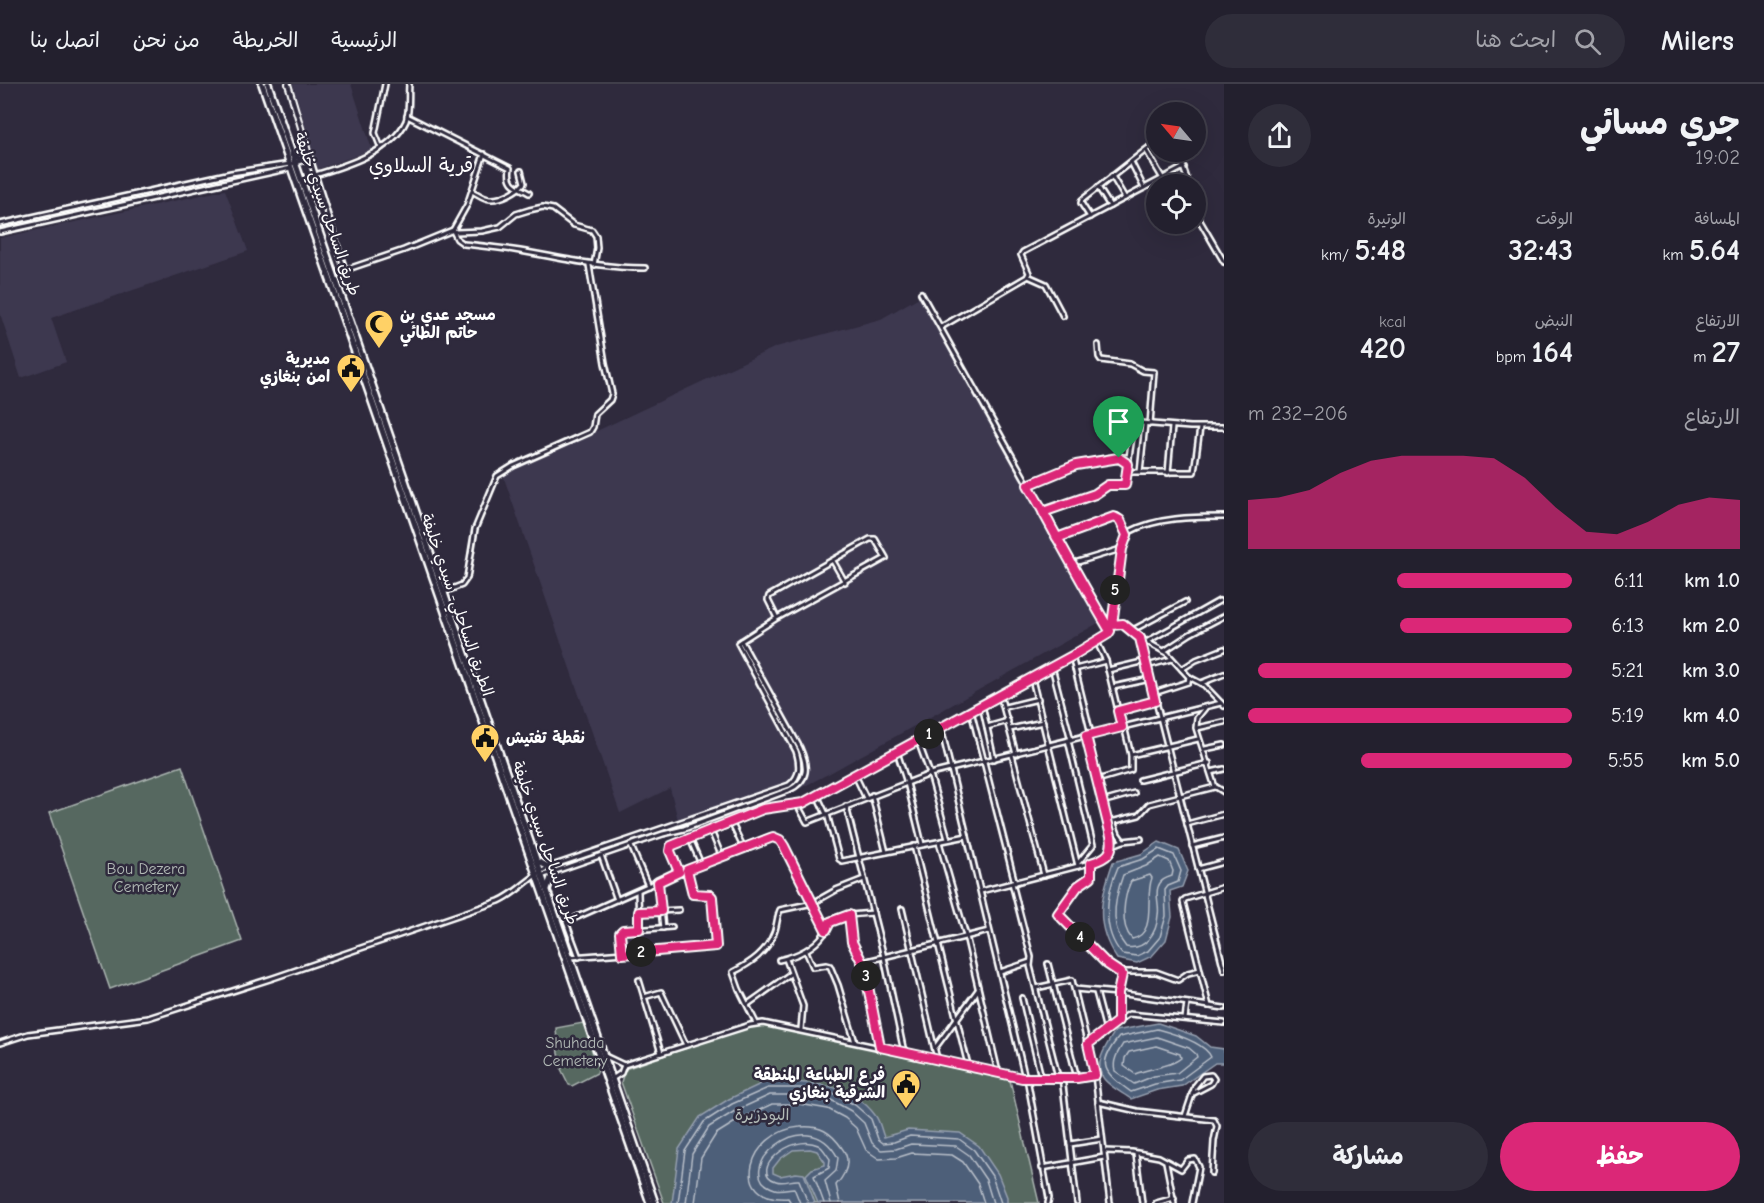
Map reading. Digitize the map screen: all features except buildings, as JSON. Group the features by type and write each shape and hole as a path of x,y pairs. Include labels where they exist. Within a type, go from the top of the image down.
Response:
{"highway":[{"name":"الطريق الساحلي- سيدي خليفة","path":"262,84 294,166 650,1203"},
{"name":"طريق الساحل سيدي خليفة","path":"267,84 537,860 537,875 547,890 655,1203"},
{"path":"292,155 306,160"},
{"path":"294,166 306,160"},
{"path":"537,860 551,870 547,890"}],"street":[{"path":"288,84 306,160 315,175 345,270 453,230 467,205 484,154"},
{"path":"381,148 375,133 385,84"},
{"path":"315,175 364,157 381,148 401,128 407,116 409,84"},
{"path":"407,116 510,168 508,171 512,183 529,193"},
{"path":"1090,217 1081,201 1146,150"},
{"path":"0,232 294,166 306,160"},
{"path":"1028,276 1023,252 1144,188 1131,162"},
{"path":"1182,162 1186,174"},
{"path":"0,224 231,173 294,166"},
{"path":"1173,174 1184,168"},
{"path":"472,191 492,200 505,196 524,183 521,171"},
{"path":"1113,176 1125,198"},
{"path":"1098,187 1110,207"},
{"path":"444,592 462,585 467,578 475,529 497,476 513,466 590,432 595,414 611,397 612,390 605,363 591,265 597,248 596,236 592,230 574,225 552,209 543,207 516,214 500,227 482,231 456,232 453,230"},
{"path":"453,230 457,239 464,244 519,251 591,265 645,268"},
{"path":"1206,231 1224,262"},
{"path":"1028,276 1044,282 1063,316"},
{"path":"941,327 1028,276"},
{"path":"921,293 1110,631"},
{"path":"1098,345 1101,360 1130,364 1143,371 1154,372 1150,424"},
{"path":"1128,422 1224,428"},
{"path":"1043,512 1095,494 1108,485 1125,485 1134,423"},
{"path":"1140,472 1145,424"},
{"path":"1168,473 1172,426"},
{"path":"1128,472 1194,472 1200,428"},
{"path":"1028,485 1076,465 1114,457 1129,458"},
{"path":"1123,458 1128,464"},
{"path":"1057,538 1117,516 1127,535"},
{"path":"679,872 669,848 763,809 797,804 817,795 1096,642 1110,631 1122,549 1127,535 1137,528 1191,518 1224,518"},
{"path":"740,642 777,618 886,558 874,539 769,596 768,600 777,618"},
{"path":"1071,564 1122,549"},
{"path":"833,561 845,582"},
{"path":"1148,641 1219,601"},
{"path":"1131,632 1185,602"},
{"path":"1164,651 1224,616"},
{"path":"1112,625 1123,624 1140,638 1164,651 1189,677 1201,683 1223,705"},
{"path":"1140,638 1224,970"},
{"path":"537,875 684,829 798,785 806,772 806,762 740,642"},
{"path":"0,1043 28,1034 155,1016 499,901 537,875 791,784 799,772 796,751 740,642"},
{"path":"1096,642 1106,661 1131,755 1132,767 1129,772 1097,780"},
{"path":"1182,669 1196,660 1224,649"},
{"path":"1072,656 1091,734"},
{"path":"1147,666 1172,659"},
{"path":"1075,669 1106,661"},
{"path":"1108,670 1146,661"},
{"path":"1052,667 1093,845 1078,864"},
{"path":"1201,683 1224,674"},
{"path":"1154,693 1188,682 1189,677"},
{"path":"1032,678 1078,864"},
{"path":"1113,687 1150,679"},
{"path":"1000,695 1044,875"},
{"path":"1004,708 1038,699"},
{"path":"1118,711 1155,701"},
{"path":"982,705 994,759"},
{"path":"797,804 806,821 950,768 983,762 1206,707 1223,705"},
{"path":"1206,707 1197,718 1198,739 1209,763 1215,787 1224,792"},
{"path":"971,711 1031,957 1036,988 1060,1077 1077,1203"},
{"path":"987,727 1008,721"},
{"path":"1010,729 1043,722"},
{"path":"1196,728 1224,722"},
{"path":"941,728 1026,1078 1049,1197 1048,1203"},
{"path":"981,891 1078,864 1091,863 1107,857 1110,853 1113,845 1086,736"},
{"path":"1131,755 1198,739"},
{"path":"918,741 930,774 948,840"},
{"path":"1204,750 1224,745"},
{"path":"796,751 800,748"},
{"path":"897,752 922,844"},
{"path":"1140,780 1209,763"},
{"path":"1211,772 1224,769"},
{"path":"855,774 866,798"},
{"path":"1107,823 1138,815 1149,804 1215,787"},
{"path":"1102,802 1134,793"},
{"path":"817,795 826,814 839,859 842,861 967,836"},
{"path":"873,795 886,852"},
{"path":"846,806 884,957 904,1052"},
{"path":"1186,824 1224,815"},
{"path":"702,816 704,821"},
{"path":"1113,821 1123,841"},
{"path":"731,822 742,847"},
{"path":"669,827 670,832"},
{"path":"711,831 721,855"},
{"path":"559,925 679,872 770,837 780,840 826,930"},
{"path":"1192,846 1224,838"},
{"path":"690,839 701,864"},
{"path":"1113,845 1123,841 1141,839"},
{"path":"939,842 966,936 998,1072"},
{"path":"631,846 648,886"},
{"path":"914,846 968,1065"},
{"path":"601,855 618,900"},
{"path":"1198,869 1224,862"},
{"path":"1091,863 1091,877 1078,886 1058,914 1107,964 1122,972 1156,972 1178,980 1188,973 1200,970"},
{"path":"570,957 716,946 712,897 693,894 687,870"},
{"path":"756,1023 739,989 734,972 752,961 766,948 774,934 780,910 813,903 836,890 864,879"},
{"path":"658,882 663,928"},
{"path":"1209,1006 1183,902 1185,899 1224,887"},
{"path":"638,891 639,929"},
{"path":"902,909 938,1059"},
{"path":"639,912 680,910"},
{"path":"779,960 806,951 815,944 830,922 849,915 873,913"},
{"path":"849,915 852,942 863,962 880,1047"},
{"path":"566,922 579,957"},
{"path":"622,954 620,933 623,930 672,927"},
{"path":"863,962 990,930"},
{"path":"806,951 813,967 830,966 855,1042"},
{"path":"786,958 803,1006 801,1029"},
{"path":"1000,972 1030,962"},
{"path":"1048,964 1077,1078"},
{"path":"1118,1021 1118,993 1122,972"},
{"path":"748,1004 791,974"},
{"path":"1036,988 1071,979 1075,989 1095,1075 1110,1203"},
{"path":"639,980 661,1053"},
{"path":"1075,989 1224,1008"},
{"path":"935,1048 978,990"},
{"path":"644,997 661,992 687,1045"},
{"path":"1096,992 1106,1030"},
{"path":"1022,998 1041,1077"},
{"path":"1185,1019 1187,1003"},
{"path":"1088,1044 1118,1021 1134,1014 1224,1023"},
{"path":"603,1055 624,1065 756,1023 767,1023 1026,1078 1077,1078 1095,1075"},
{"path":"612,1079 621,1073 624,1065"},
{"path":"1185,1116 1192,1095 1198,1080 1206,1074 1211,1074 1214,1079 1211,1084 1192,1095"},
{"path":"1098,1102 1137,1111 1216,1122 1212,1173"},
{"path":"1070,1144 1102,1139"},
{"path":"1104,1151 1124,1151 1159,1157 1181,1169 1188,1160 1196,1159 1199,1167 1192,1203"},
{"path":"1136,1154 1142,1203"},
{"path":"1042,1168 1104,1157"},
{"path":"1156,1203 1175,1201 1165,1161"}],"shaded area":[{"path":"293,84 351,84 372,150 318,169"},
{"path":"225,190 248,251 51,318 66,362 21,378 0,313 0,238"},
{"path":"921,296 1100,622 830,773 795,791 683,840 670,788 620,813 503,475 776,347 881,319"}],"green space":[{"name":"Bou Dezera Cemetery","path":"182,766 242,941 110,989 49,813"},
{"name":"Shuhada Cemetery","path":"583,1023 598,1069 597,1073 572,1086 569,1085 561,1069 564,1066 558,1054 556,1028"},
{"name":"البودزيرة","path":"763,1025 1009,1076 1039,1203 664,1203 621,1082 625,1069 745,1028"}],"water":[{"path":"1159,842 1179,850 1188,871 1182,887 1170,891 1172,917 1166,940 1152,956 1137,963 1117,959 1105,935 1102,923 1102,900 1113,862 1141,854"},
{"path":"1158,1023 1196,1036 1210,1047 1224,1049 1224,1063 1215,1063 1182,1086 1157,1090 1131,1099 1104,1079 1100,1067 1102,1055 1115,1031"},
{"path":"767,1081 811,1083 853,1095 875,1115 884,1137 908,1130 960,1133 979,1146 998,1174 1007,1203 818,1203 806,1175 812,1169 825,1165 825,1162 817,1151 810,1149 793,1150 780,1159 773,1168 773,1173 780,1176 804,1174 815,1203 672,1203 679,1149 700,1117 729,1099"}],"place":[{"name":"مسجد عدي بن حاتم الطائي","path":"379,350"},
{"name":"مديرية امن بنغازي","path":"351,394"},
{"name":"نقطة تفتيش","path":"485,764"},
{"name":"فرع الطباعة المنطقة الشرقية بنغازي","path":"906,1110"}],"district":[{"name":"قرية السلاوي","path":"421,165"}],"route":[{"path":"1119,458 1076,465 1028,485 1057,538 1096,524 1114,517 1119,517 1127,535 1122,549 1112,625 1123,624 1140,638 1155,701 1118,711 1122,727 1086,736 1113,845 1107,857 1091,863 1091,877 1078,886 1058,914 1107,964 1122,972 1118,993 1118,1021 1088,1044 1095,1075 1077,1078 1022,1078 880,1047 863,962 853,947 849,915 830,922 826,930 784,846 780,840 773,837 726,853 687,870 693,894 712,897 716,946 622,954 620,933 623,930 639,929 639,912 661,911 658,882 679,872 669,848 671,846 763,809 803,803 1108,634 1110,631 1094,605 1068,557 1043,512 1095,494 1108,485 1125,485 1128,464 1123,458 1119,458"}]}
